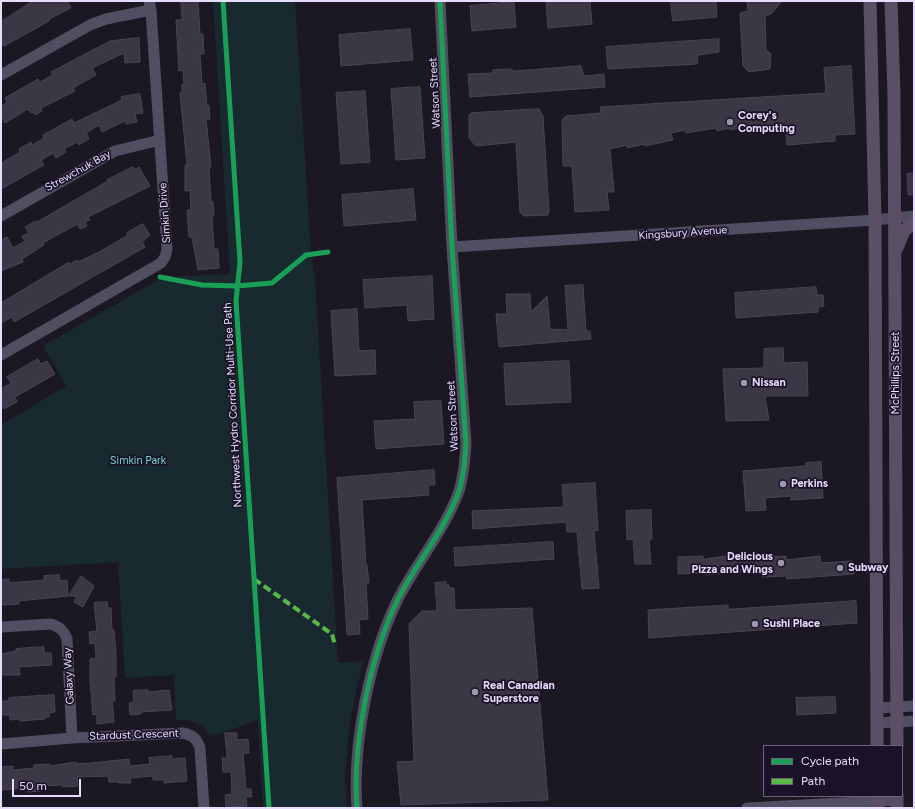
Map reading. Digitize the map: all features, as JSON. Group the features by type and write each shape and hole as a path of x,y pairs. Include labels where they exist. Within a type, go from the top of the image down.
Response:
{"main road":[{"name":"McPhillips Street","path":"870,1 875,220 878,745"},
{"name":"McPhillips Street","path":"891,1 894,78 897,745"},
{"path":"871,29 892,40"},
{"path":"895,253 904,231 914,222"},
{"path":"876,527 897,528"},
{"path":"876,591 897,589"}],"street":[{"name":"Watson Street","path":"357,808 358,760 361,728 379,647 398,600 445,520 459,491 466,443 452,248 440,1"},
{"path":"1,74 90,25 150,5"},
{"name":"Simkin Drive","path":"1,355 163,260 167,249 150,5"},
{"name":"Strewchuk Bay","path":"1,216 115,151 160,140"},
{"name":"Kingsbury Avenue","path":"452,248 875,220 914,216"},
{"name":"Galaxy Way","path":"1,627 51,624 58,626 65,634 67,639 72,738"},
{"path":"877,708 914,706"},
{"path":"877,723 914,721"},
{"name":"Stardust Crescent","path":"1,744 72,738 183,733 192,735 198,741 200,748 204,808"},
{"path":"746,808 897,801"}],"green space":[{"name":"Simkin Park","path":"213,1 295,1 311,252 315,279 338,663 363,661 350,722 345,774 347,808 263,808 258,720 210,736 203,727 196,722 176,720 174,675 125,678 118,562 1,569 1,425 66,386 43,346 163,277 230,274"}],"building":[{"path":"33,1 67,1 71,8 49,19 49,21 4,46 1,46 1,22"},
{"path":"181,1 198,1 200,34 203,34 204,54 200,54 202,84 205,83 207,106 209,105 210,119 206,119 211,167 209,167 211,202 213,201 214,216 212,216 214,249 218,249 219,268 198,270 192,237 189,237 187,210 191,210 190,190 185,191 185,165 187,165 180,93 182,92 182,85 184,85 183,70 179,71 176,20 182,20"},
{"path":"590,1 592,24 548,28 546,3"},
{"path":"671,1 716,1 717,17 673,21"},
{"path":"747,1 782,1 771,14 765,16 766,50 771,54 770,69 749,72 743,66 740,13 748,11"},
{"path":"514,2 516,27 472,31 470,6"},
{"path":"410,29 413,60 341,66 339,35"},
{"path":"139,38 140,62 125,63 124,53 92,68 96,75 73,88 75,91 41,108 42,111 35,115 34,112 31,113 28,109 5,123 1,116 1,106 7,103 5,98 38,79 40,82 53,75 51,72 110,41"},
{"path":"719,39 719,52 698,55 697,64 608,69 606,47"},
{"path":"581,66 584,76 604,74 605,87 470,97 468,74 493,73 493,70 512,69 512,71"},
{"path":"851,66 855,134 835,135 835,141 787,145 785,124 770,128 769,125 744,130 743,127 717,131 716,128 686,133 685,130 671,133 673,140 645,146 645,144 627,148 627,145 610,149 614,192 607,192 609,210 575,212 572,166 563,166 562,120 566,116 601,113 600,107 826,93 824,68"},
{"path":"420,87 425,158 396,160 391,89"},
{"path":"365,91 370,162 341,164 336,93"},
{"path":"140,94 143,113 135,114 137,122 126,124 125,121 102,132 99,125 86,133 89,139 79,145 77,142 64,149 66,152 56,158 53,153 41,160 44,165 1,189 1,163 20,152 19,149 31,142 32,145 44,138 43,135 72,119 74,123 122,100 121,97"},
{"path":"539,109 543,116 549,211 548,215 524,216 520,212 516,142 476,146 469,138 469,115 471,113"},
{"path":"133,167 135,170 139,167 150,186 88,217 90,220 85,222 87,226 80,229 77,224 43,243 44,245 22,259 23,262 1,271 1,240 7,237 13,248 25,241 22,236 29,233 25,227 36,221 37,222 108,181 107,180"},
{"path":"914,173 914,195 908,195 907,174"},
{"path":"413,189 416,220 344,226 342,195"},
{"path":"143,224 150,235 142,242 145,247 14,322 12,317 1,323 1,303 69,262 70,264 77,260 78,262 101,251"},
{"path":"432,276 434,319 408,321 407,305 365,308 363,280"},
{"path":"583,285 586,331 590,331 591,339 499,347 496,314 507,314 506,294 530,294 531,312 547,296 550,329 568,330 565,286"},
{"path":"816,287 817,295 823,295 824,306 818,307 818,312 736,318 735,293"},
{"path":"357,309 359,351 375,350 376,374 335,376 331,311"},
{"path":"783,348 784,363 807,362 808,396 765,396 769,420 726,421 723,369 764,368 764,349"},
{"path":"38,359 41,364 47,361 55,374 15,397 17,402 4,409 1,404 1,389 11,383 7,377"},
{"path":"569,361 571,402 506,405 504,364"},
{"path":"441,401 444,444 376,449 374,421 415,419 414,402"},
{"name":"Perkins","path":"821,462 823,498 791,500 791,496 765,498 766,510 746,511 743,471 806,466 806,463"},
{"path":"434,470 435,485 428,485 429,495 362,500 366,565 369,583 366,583 368,619 359,620 360,634 347,635 337,478"},
{"path":"595,483 598,530 594,531 599,588 582,589 577,532 567,532 566,522 473,529 472,511 564,507 562,485"},
{"path":"651,510 652,539 649,539 651,564 635,564 633,539 627,540 626,511"},
{"path":"553,542 554,559 455,566 454,548"},
{"path":"736,555 737,559 786,556 786,560 820,556 821,563 852,561 854,574 787,579 786,576 762,577 762,570 706,575 702,573 678,574 678,557 703,556 703,559"},
{"path":"59,575 60,581 67,580 68,596 19,601 19,604 1,604 1,580 9,579 9,583 44,580 44,576"},
{"path":"81,576 94,586 83,607 74,602 77,596 69,596"},
{"name":"Real Canadian Superstore","path":"446,582 446,585 449,585 449,588 454,588 455,610 532,608 548,800 401,805 397,762 414,761 409,624 422,611 437,611 435,583"},
{"path":"856,601 857,623 649,638 648,610 728,605 728,609"},
{"path":"107,602 108,608 111,608 112,630 114,630 116,653 116,677 114,677 115,701 112,701 114,722 97,724 97,714 93,715 90,682 90,659 96,658 95,643 90,644 89,632 97,631 94,603"},
{"path":"44,647 44,653 51,653 52,665 19,667 20,675 1,675 1,654 16,651 16,649"},
{"path":"148,690 148,692 169,690 172,710 141,712 141,714 130,715 129,703 134,702 133,691"},
{"path":"54,695 55,712 49,713 49,717 45,717 45,719 20,721 20,719 10,720 10,715 1,715 1,701 9,701 9,698"},
{"path":"835,697 836,713 797,715 796,698"},
{"path":"225,733 237,733 237,740 248,739 249,753 243,753 246,789 251,789 252,797 246,797 247,806 226,807 225,795 232,794 231,772 223,772 222,758 227,758"},
{"path":"172,756 172,759 185,758 187,781 164,783 164,780 153,780 153,776 130,778 131,783 119,783 109,782 108,776 77,777 78,786 41,786 41,791 28,792 27,788 1,790 1,767 13,766 13,770 34,768 34,765 49,764 50,766 76,762 76,764 129,759 130,766 150,764 149,758"}],"marked path":[{"path":"254,579 332,634 335,645"}],"cycle path":[{"name":"Northwest Hydro Corridor Multi-Use Path","path":"223,1 240,262 236,301 269,808"},
{"path":"357,808 357,756 360,729 371,673 379,647 398,599 439,533 453,505 461,485 465,461 466,443 452,247 440,1"},
{"path":"160,277 202,285 237,286 272,283 306,255 328,252"}],"place":[{"name":"Corey's Computing","path":"730,122"},
{"name":"Nissan","path":"744,383"},
{"name":"Perkins","path":"783,484"},
{"name":"Delicious Pizza and Wings","path":"781,563"},
{"name":"Subway","path":"840,568"},
{"name":"Sushi Place","path":"755,624"},
{"name":"Real Canadian Superstore","path":"475,692"}]}
